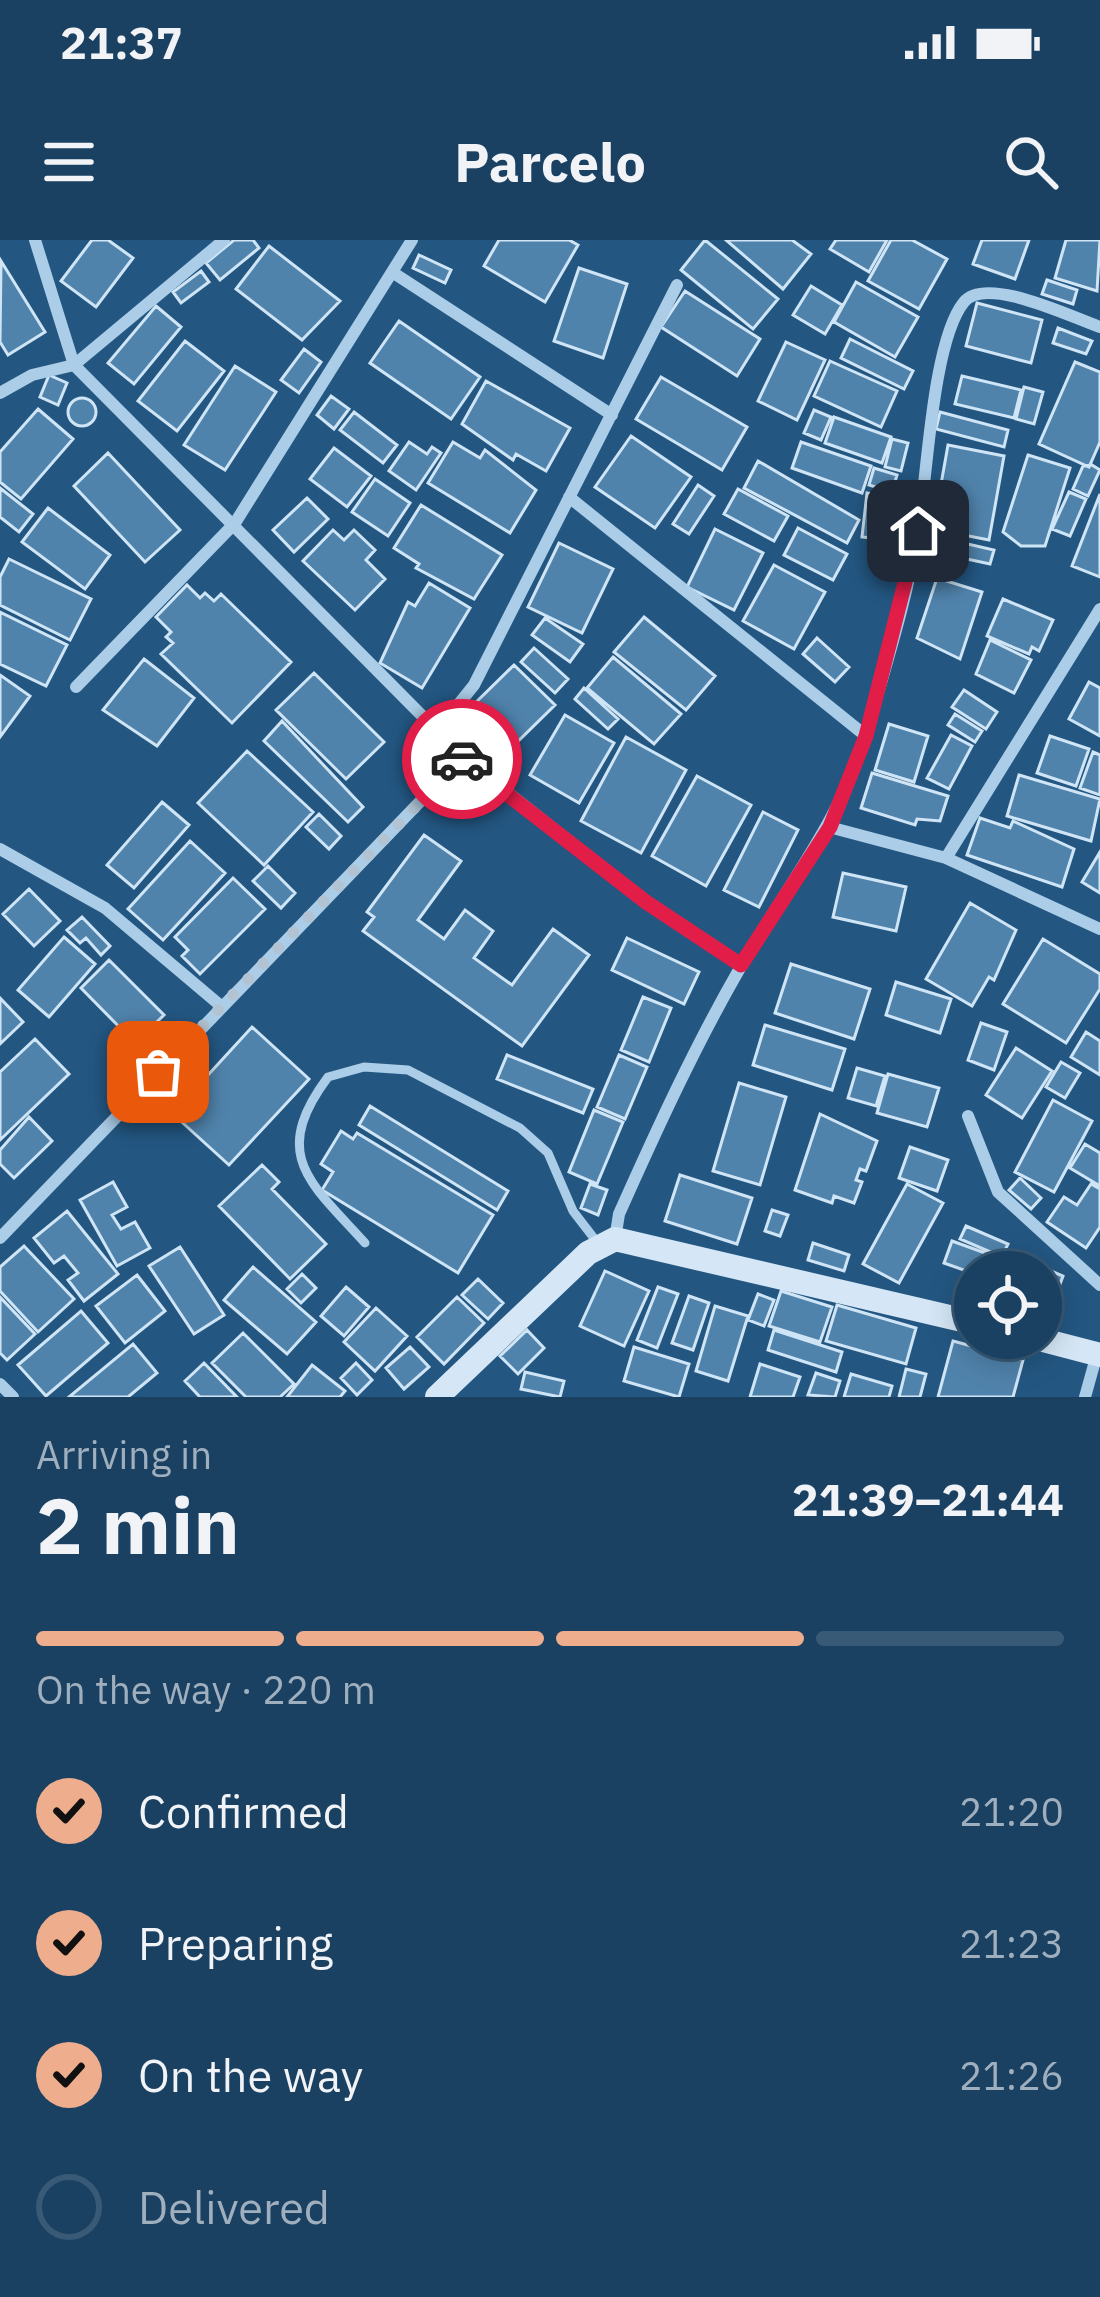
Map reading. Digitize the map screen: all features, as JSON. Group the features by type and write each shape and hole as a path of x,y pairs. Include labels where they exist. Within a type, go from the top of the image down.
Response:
{"main road":[{"path":"437,1397 608,1243 954,1317"},
{"path":"1062,1345 1099,1355"}],"street":[{"path":"35,240 74,365 463,758 646,902 741,965"},
{"path":"0,393 32,375 74,365 224,240"},
{"path":"76,687 235,523 412,240"},
{"path":"392,272 612,415"},
{"path":"437,731 474,685 676,285"},
{"path":"608,1243 683,1072 741,965 830,827 866,736 904,598 939,373 962,304 976,292 998,291 1100,327"},
{"path":"569,497 866,736"},
{"path":"946,858 1100,609"},
{"path":"0,1238 463,758"},
{"path":"830,827 946,858 1100,928"},
{"path":"0,849 105,908 220,1006"},
{"path":"968,1116 998,1192 1100,1285"},
{"path":"1085,1397 1099,1355"},
{"path":"0,1384 13,1397"}],"lane":[{"path":"365,1243 300,1170 297,1141 328,1077 343,1070 386,1067 432,1079 538,1140 573,1210 608,1243"}],"building":[{"path":"92,240 108,240 133,258 96,307 61,281"},
{"path":"234,240 253,240 259,248 220,280 206,263"},
{"path":"499,240 569,240 578,245 545,302 484,266"},
{"path":"705,240 778,299 753,329 681,270"},
{"path":"726,240 792,240 811,254 783,289"},
{"path":"836,240 887,240 869,272 830,249"},
{"path":"891,240 912,240 947,259 919,309 868,281"},
{"path":"982,240 1029,240 1015,279 973,264"},
{"path":"1066,240 1100,240 1097,291 1055,278"},
{"path":"269,246 340,301 302,340 236,289"},
{"path":"419,255 451,270 445,283 413,268"},
{"path":"1,261 45,332 8,355 0,342"},
{"path":"579,268 627,284 603,358 554,341"},
{"path":"201,271 209,282 181,303 173,292"},
{"path":"1047,280 1077,290 1073,304 1042,294"},
{"path":"856,282 918,317 895,357 834,322"},
{"path":"811,286 842,305 825,334 793,315"},
{"path":"685,291 760,339 737,376 661,327"},
{"path":"977,303 1042,320 1031,363 966,346"},
{"path":"156,306 181,327 134,384 108,363"},
{"path":"399,321 480,377 451,419 370,363"},
{"path":"1058,328 1092,341 1086,354 1053,343"},
{"path":"850,339 913,371 904,389 841,358"},
{"path":"185,341 224,371 177,431 138,401"},
{"path":"786,342 825,360 797,420 758,401"},
{"path":"304,349 321,362 299,393 281,380"},
{"path":"830,361 897,391 881,427 814,396"},
{"path":"1075,362 1100,372 1100,442 1089,467 1039,444"},
{"path":"235,366 276,392 225,470 184,445"},
{"path":"49,375 67,383 58,405 40,397"},
{"path":"962,376 1021,390 1014,418 955,404"},
{"path":"661,377 747,427 722,470 636,419"},
{"path":"486,381 570,428 546,471 516,454 513,460 462,424"},
{"path":"1024,387 1043,392 1034,424 1016,419"},
{"path":"331,396 349,409 334,429 317,415"},
{"path":"82,398 92,402 96,412 92,422 82,426 72,422 68,412 72,402"},
{"path":"38,409 73,439 21,499 0,482 0,452"},
{"path":"814,410 831,417 821,440 804,433"},
{"path":"354,412 397,445 383,463 340,430"},
{"path":"940,412 1008,430 1004,447 936,429"},
{"path":"834,417 891,437 882,463 825,443"},
{"path":"631,436 691,477 655,528 595,487"},
{"path":"892,439 908,443 901,471 885,467"},
{"path":"409,442 427,454 432,447 441,453 416,490 389,471"},
{"path":"453,442 480,458 485,450 536,490 510,533 428,483"},
{"path":"801,442 871,466 862,493 792,468"},
{"path":"948,445 1004,456 989,540 933,529"},
{"path":"334,448 371,476 347,507 310,479"},
{"path":"108,453 180,530 145,562 74,486"},
{"path":"1028,455 1070,468 1045,546 1021,546 1003,532"},
{"path":"758,461 859,520 847,543 744,488"},
{"path":"1083,466 1100,470 1088,496 1073,489"},
{"path":"874,468 897,475 892,492 869,485"},
{"path":"375,479 410,503 388,536 352,512"},
{"path":"698,485 714,496 689,534 673,524"},
{"path":"0,488 33,514 19,532 0,517"},
{"path":"738,489 788,516 774,541 724,514"},
{"path":"1069,492 1086,499 1070,536 1052,529"},
{"path":"867,493 895,497 890,540 862,537"},
{"path":"1100,494 1100,577 1072,566"},
{"path":"307,498 328,519 294,552 273,530"},
{"path":"421,505 502,555 474,599 416,568 419,564 394,548"},
{"path":"48,508 110,555 85,589 22,542"},
{"path":"798,528 847,554 833,580 784,555"},
{"path":"715,529 763,553 734,610 687,587"},
{"path":"333,530 344,540 354,530 375,550 366,560 385,579 355,610 303,561"},
{"path":"942,538 994,550 990,564 939,553"},
{"path":"559,543 613,569 582,633 528,607"},
{"path":"9,559 91,599 70,640 0,605 0,577"},
{"path":"774,565 825,592 794,649 743,621"},
{"path":"937,578 982,592 960,659 917,638"},
{"path":"429,583 470,608 422,688 380,663 408,602 415,606"},
{"path":"187,585 200,598 205,593 214,601 221,594 291,662 232,723 161,654 173,643 166,637 171,632 156,617"},
{"path":"1003,599 1053,620 1039,651 1032,647 1029,654 987,636"},
{"path":"0,612 67,645 46,686 0,664"},
{"path":"644,617 715,676 686,710 614,652"},
{"path":"545,618 583,644 570,662 532,635"},
{"path":"817,638 849,667 835,682 803,654"},
{"path":"990,640 1031,660 1014,693 976,674"},
{"path":"534,648 568,679 555,693 521,662"},
{"path":"613,657 681,714 654,744 587,688"},
{"path":"144,659 194,698 157,746 103,710"},
{"path":"514,665 555,705 503,756 463,715"},
{"path":"314,673 384,742 346,779 276,710"},
{"path":"0,675 30,696 0,737"},
{"path":"1089,682 1100,688 1100,736 1069,719"},
{"path":"584,688 618,719 608,729 575,699"},
{"path":"964,690 997,712 986,729 952,707"},
{"path":"955,714 982,731 975,742 948,725"},
{"path":"565,715 614,743 579,803 530,775"},
{"path":"282,721 363,807 348,822 264,741"},
{"path":"889,724 928,736 914,782 875,770"},
{"path":"951,735 972,746 949,789 927,778"},
{"path":"1050,736 1089,749 1076,786 1037,773"},
{"path":"626,737 686,770 641,853 581,821"},
{"path":"247,751 313,812 264,865 198,803"},
{"path":"1093,752 1100,755 1100,795 1080,788"},
{"path":"872,773 948,796 940,821 917,819 915,825 861,808"},
{"path":"1019,775 1100,799 1091,841 1007,816"},
{"path":"697,776 751,805 706,886 652,856"},
{"path":"162,802 189,825 134,888 107,865"},
{"path":"763,812 798,830 759,907 724,890"},
{"path":"319,814 341,836 329,849 306,827"},
{"path":"980,818 1010,828 1013,821 1074,849 1062,887 967,855"},
{"path":"424,835 461,861 418,920 444,939 465,910 493,931 474,958 512,985 553,929 589,955 522,1046 363,931 374,917 367,912"},
{"path":"190,841 225,873 163,940 128,909"},
{"path":"1100,852 1100,893 1082,882"},
{"path":"268,866 295,893 281,908 253,881"},
{"path":"843,873 906,887 896,931 833,917"},
{"path":"233,878 265,909 200,974 182,956 188,950 175,937"},
{"path":"29,889 60,921 34,946 3,914"},
{"path":"970,903 1016,930 994,980 989,977 972,1006 926,979"},
{"path":"82,917 110,946 101,955 86,938 80,943 67,930"},
{"path":"64,937 95,964 49,1017 18,990"},
{"path":"627,938 699,972 684,1004 612,970"},
{"path":"1043,939 1100,974 1100,989 1066,1043 1003,1004"},
{"path":"109,960 164,1015 135,1043 81,988"},
{"path":"791,964 870,989 854,1039 775,1013"},
{"path":"896,982 951,999 940,1033 886,1015"},
{"path":"643,997 671,1008 649,1062 621,1050"},
{"path":"0,998 23,1022 0,1044"},
{"path":"981,1023 1007,1032 994,1070 968,1060"},
{"path":"765,1025 845,1049 832,1090 753,1065"},
{"path":"252,1027 309,1079 229,1165 173,1114 179,1108 169,1099 188,1078 197,1087"},
{"path":"1086,1032 1100,1041 1100,1075 1071,1057"},
{"path":"35,1039 69,1074 0,1140 0,1072"},
{"path":"1016,1048 1052,1071 1022,1118 986,1095"},
{"path":"507,1055 593,1089 583,1113 497,1079"},
{"path":"619,1055 647,1067 625,1119 597,1107"},
{"path":"1061,1062 1080,1073 1065,1098 1046,1087"},
{"path":"857,1068 885,1076 876,1106 848,1098"},
{"path":"888,1074 939,1088 927,1127 877,1113"},
{"path":"739,1083 786,1097 760,1185 713,1171"},
{"path":"1053,1100 1092,1121 1054,1192 1015,1172"},
{"path":"370,1106 508,1191 497,1210 359,1125"},
{"path":"594,1110 623,1122 597,1184 569,1172"},
{"path":"820,1114 877,1141 866,1171 860,1169 856,1180 862,1182 854,1203 834,1196 832,1203 795,1190"},
{"path":"29,1117 52,1141 14,1178 0,1164 0,1150"},
{"path":"341,1131 353,1139 357,1133 493,1215 458,1273 322,1190 333,1172 321,1164"},
{"path":"1085,1144 1100,1153 1100,1186 1070,1168"},
{"path":"910,1147 948,1160 937,1191 899,1178"},
{"path":"262,1165 279,1182 272,1189 326,1244 290,1279 219,1206"},
{"path":"680,1175 752,1198 737,1244 665,1221"},
{"path":"1020,1178 1041,1198 1031,1209 1009,1190"},
{"path":"113,1182 127,1207 112,1215 121,1229 135,1222 150,1248 117,1266 80,1200"},
{"path":"590,1184 607,1190 598,1215 581,1208"},
{"path":"907,1184 943,1203 899,1283 863,1264"},
{"path":"1091,1184 1100,1189 1100,1227 1086,1248 1047,1222 1064,1197 1077,1205"},
{"path":"772,1210 788,1215 780,1236 765,1231"},
{"path":"67,1211 118,1274 84,1301 68,1280 78,1273 64,1256 54,1263 34,1238"},
{"path":"966,1226 1008,1244 1005,1251 988,1251 960,1239"},
{"path":"952,1241 980,1251 954,1251 954,1267 944,1263"},
{"path":"813,1243 849,1255 844,1271 808,1260"},
{"path":"24,1246 74,1299 38,1332 0,1291 0,1267"},
{"path":"180,1247 224,1315 194,1334 149,1266"},
{"path":"253,1267 316,1322 287,1354 224,1300"},
{"path":"605,1271 649,1291 624,1346 580,1326"},
{"path":"302,1274 316,1288 301,1303 287,1289"},
{"path":"137,1275 165,1311 125,1343 96,1306"},
{"path":"478,1279 503,1303 488,1319 462,1295"},
{"path":"346,1287 369,1307 344,1336 321,1316"},
{"path":"658,1287 678,1294 657,1348 637,1340"},
{"path":"781,1291 832,1307 820,1342 769,1326"},
{"path":"758,1294 774,1300 764,1326 748,1320"},
{"path":"689,1296 709,1303 693,1350 672,1343"},
{"path":"0,1297 35,1334 7,1360 0,1353"},
{"path":"457,1297 484,1323 444,1364 417,1337"},
{"path":"837,1305 916,1328 906,1364 826,1341"},
{"path":"715,1306 748,1316 728,1381 696,1371"},
{"path":"376,1308 407,1336 375,1371 344,1342"},
{"path":"81,1311 108,1343 46,1396 18,1365"},
{"path":"527,1330 544,1348 518,1374 500,1356"},
{"path":"774,1330 842,1352 836,1372 768,1350"},
{"path":"243,1333 294,1384 280,1397 246,1397 212,1363"},
{"path":"953,1341 954,1359 1023,1360 1013,1397 938,1397"},
{"path":"133,1344 157,1373 128,1397 69,1397"},
{"path":"410,1347 429,1367 404,1389 386,1368"},
{"path":"634,1347 689,1364 679,1397 624,1381"},
{"path":"204,1363 237,1397 200,1397 185,1381"},
{"path":"356,1363 372,1380 357,1395 341,1378"},
{"path":"760,1364 800,1377 793,1397 750,1397"},
{"path":"312,1365 345,1391 340,1397 287,1397"},
{"path":"906,1369 926,1374 920,1397 899,1397"},
{"path":"525,1372 564,1381 560,1397 521,1389"},
{"path":"816,1373 840,1381 835,1397 808,1395"},
{"path":"851,1374 892,1386 889,1397 844,1397"}],"way so far":[{"path":"158,1072 462,759"}],"route":[{"path":"462,759 646,902 741,965 830,827 866,736 918,531"}]}
